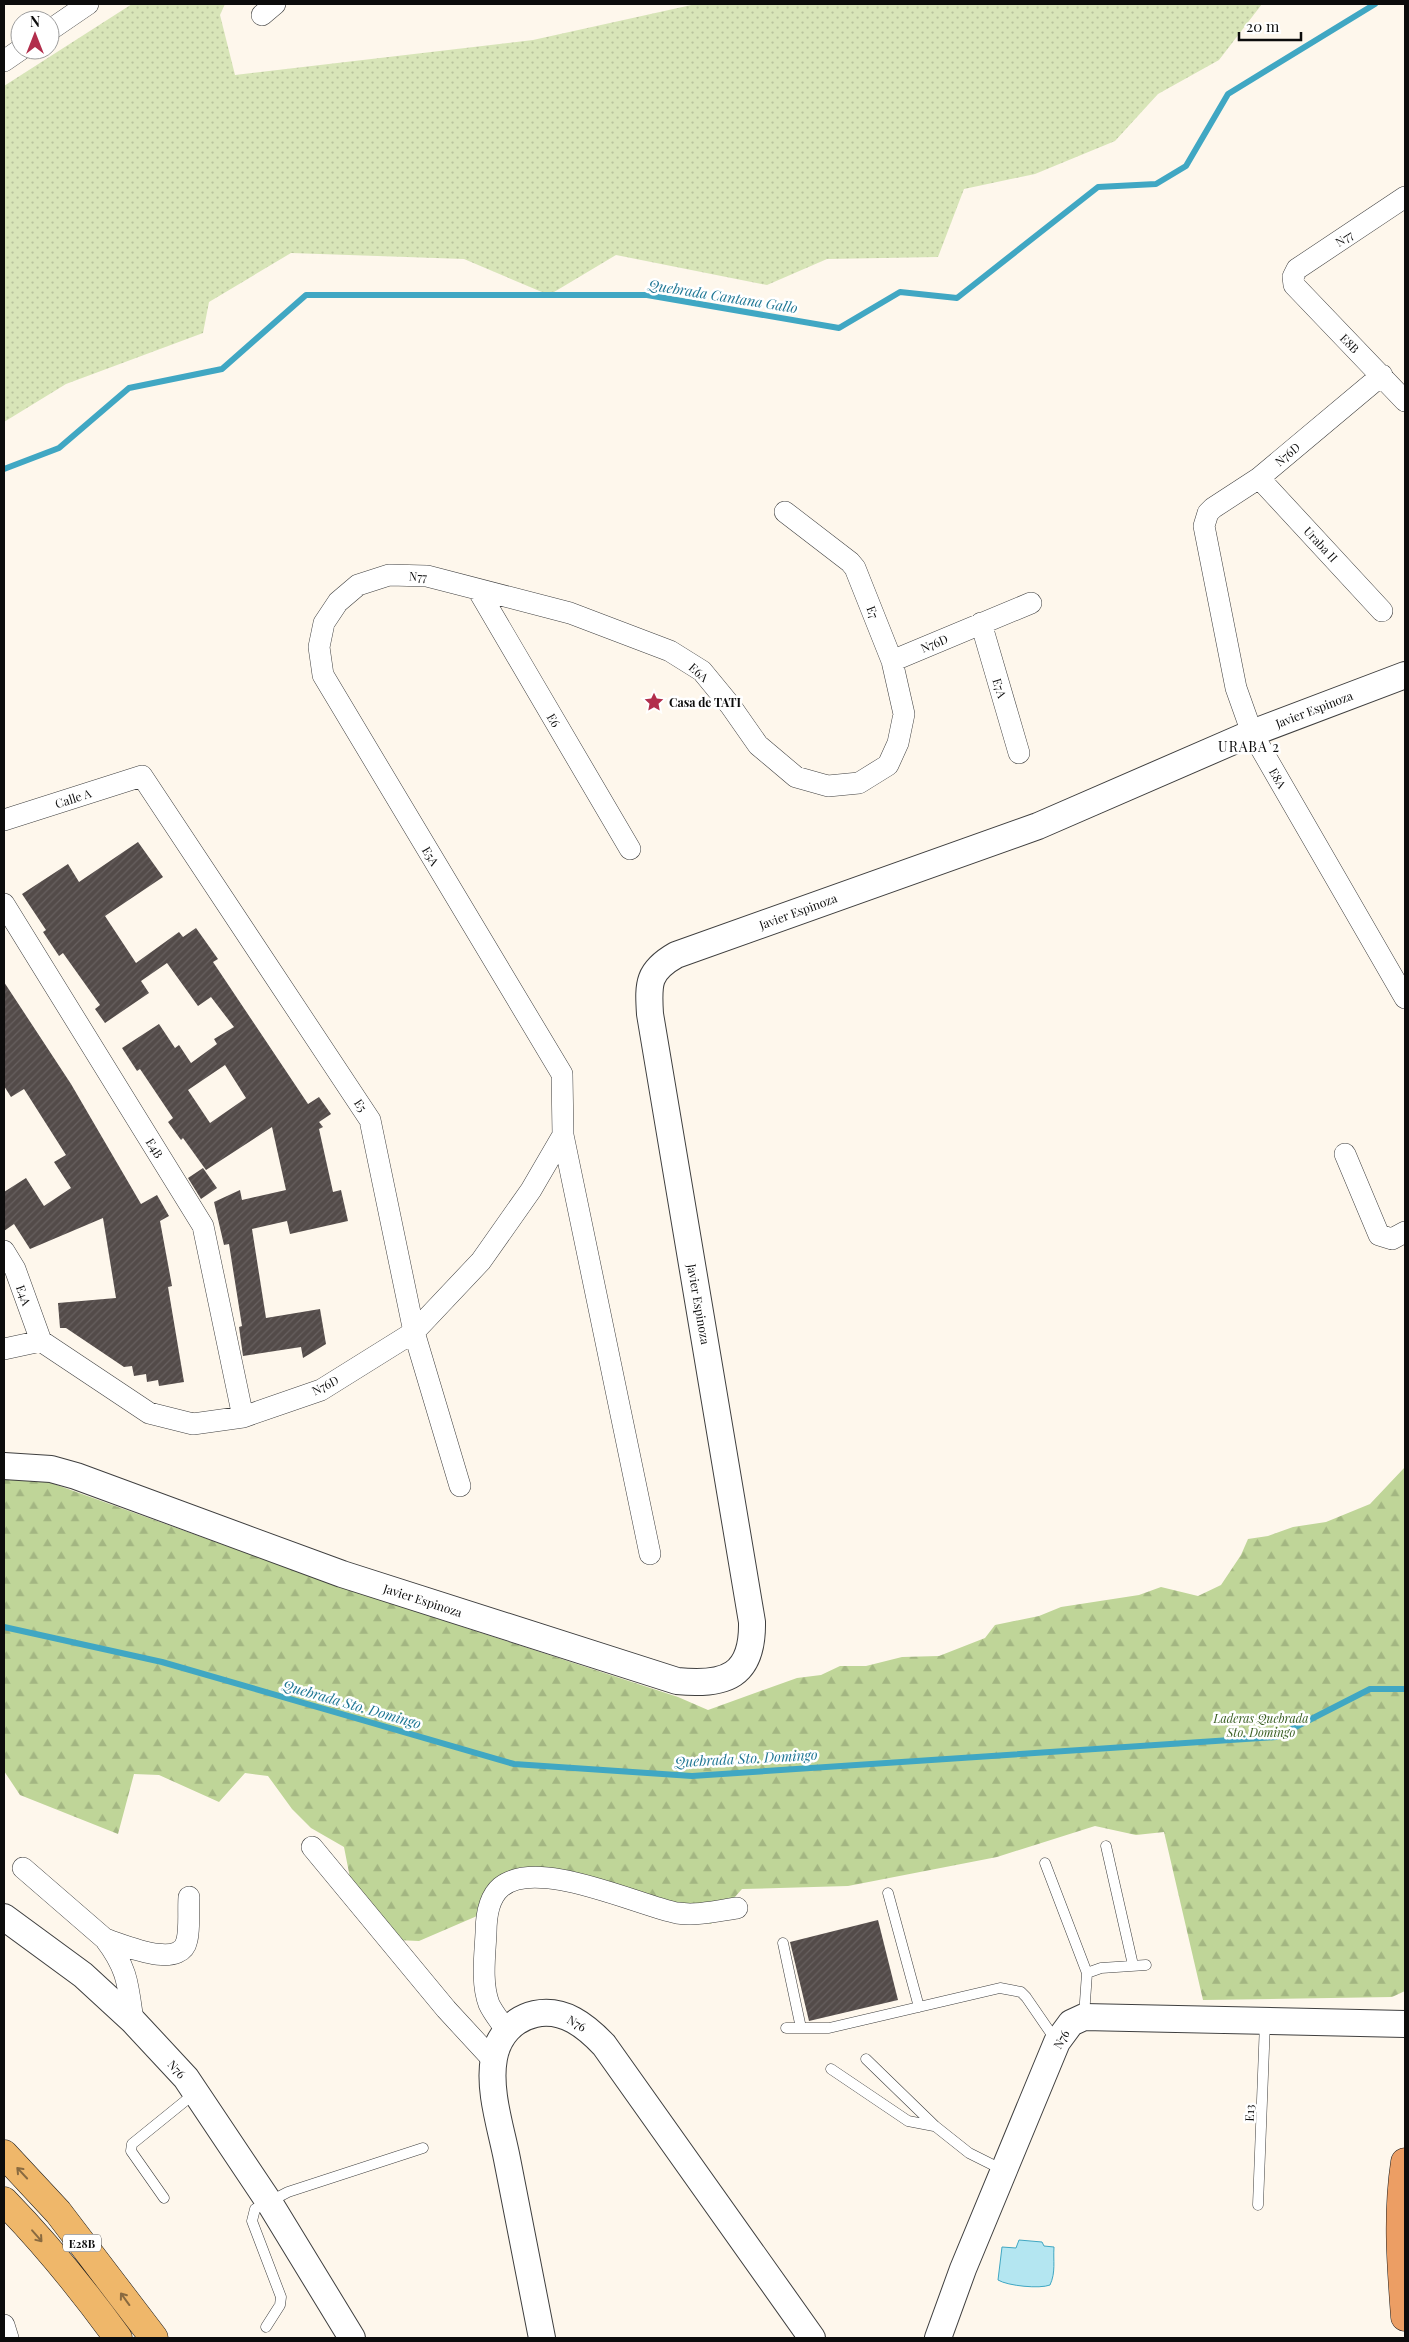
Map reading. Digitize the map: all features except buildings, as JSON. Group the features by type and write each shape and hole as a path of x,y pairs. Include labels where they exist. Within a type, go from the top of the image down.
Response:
{"highway":[{"path":"1405,2162 1401,2189 1399,2241 1405,2317"}],"main road":[{"name":"E28B","path":"4,2154 58,2212 154,2338"},
{"name":"E28B","path":"4,2201 63,2266 118,2338"}],"street":[{"path":"60,23 88,4"},
{"name":"N77","path":"1294,285 1293,277 1297,269 1405,197"},
{"name":"E8B","path":"1294,285 1405,401"},
{"name":"N76D","path":"1205,536 1205,519 1213,508 1259,478 1382,375"},
{"name":"Uraba II","path":"1259,478 1382,611"},
{"name":"E7","path":"785,512 850,562 855,568 892,661 904,714 898,744"},
{"name":"E8A","path":"1205,536 1237,693 1252,733 1405,998"},
{"name":"N77","path":"358,584 388,575 427,576 478,590"},
{"name":"E5A","path":"358,584 338,602 324,623 319,647 323,675 562,1074 563,1135 650,1554"},
{"name":"E6A","path":"478,590 570,613 670,651 702,671 730,705 758,745 796,777 828,786 860,783 888,765 898,744"},
{"name":"E6","path":"478,590 630,849"},
{"name":"N76D","path":"892,661 980,622 1031,603"},
{"name":"E7A","path":"980,622 1020,752"},
{"name":"Javier Espinoza","path":"4,1466 51,1469 76,1476 342,1574 677,1682 702,1684 719,1681 737,1671 748,1657 752,1640 752,1622 650,1014 649,992 654,972 663,962 676,955 1038,826 1252,733 1405,675"},
{"name":"Calle A","path":"4,820 142,776"},
{"name":"E5","path":"142,776 370,1120 414,1332 460,1486"},
{"name":"E4B","path":"4,904 203,1226 243,1417"},
{"name":"N76D","path":"41,1341 149,1414 193,1424 243,1417 321,1390 414,1332 481,1261 531,1190 563,1135"},
{"path":"1345,1154 1379,1235 1392,1239 1405,1232"},
{"name":"E4A","path":"4,1251 15,1269 41,1341"},
{"path":"4,1349 41,1341"},
{"path":"312,1847 440,2002 493,2060"},
{"path":"23,1868 105,1939 128,1977 133,2021"},
{"path":"542,2338 496,2103 493,2060 506,2030 489,2005 485,1979 486,1918 492,1900 501,1887 514,1881 556,1879 606,1891 677,1913 691,1915 737,1908"},
{"path":"105,1939 164,1956 181,1950 187,1942 188,1897"},
{"name":"N76","path":"4,1918 82,1975 133,2021 186,2078 269,2202 352,2338"},
{"name":"N76","path":"506,2030 528,2016 540,2013 568,2016 589,2030 604,2045 812,2338"},
{"path":"1084,2017 1396,2024"},
{"name":"N76","path":"938,2338 963,2269 1057,2042 1071,2023 1084,2017"},
{"path":"4,2325 8,2338"}],"lane":[{"path":"1106,1846 1133,1965"},
{"path":"1045,1863 1086,1973 1084,2017"},
{"path":"888,1893 919,2007"},
{"path":"783,1943 801,2028"},
{"path":"1086,1973 1101,1968 1146,1965"},
{"path":"786,2028 829,2028 1000,1988 1012,1989 1026,1997 1057,2042"},
{"name":"E13","path":"1258,2205 1265,2022"},
{"path":"866,2059 935,2126 969,2153 1004,2170"},
{"path":"831,2070 908,2121 935,2126"},
{"path":"164,2198 131,2151 132,2144 177,2105 196,2092"},
{"path":"266,2327 280,2305 281,2297 252,2221 252,2214 255,2209 288,2192 423,2148"}],"green space":[{"path":"132,4 225,4 220,15 235,75 533,40 696,4 1262,4 1219,60 1158,94 1115,141 1035,174 964,189 938,257 827,259 767,285 616,255 549,295 464,259 291,253 209,302 203,333 66,384 4,422 4,86 45,60 60,60 60,50"},
{"name":"Laderas Quebrada Sto. Domingo","path":"1405,1467 1405,1991 1392,1997 1203,2000 1164,1832 1136,1835 1095,1826 997,1857 848,1886 742,1889 711,1924 619,1891 513,1878 484,1913 419,1941 396,1940 352,1888 344,1847 311,1828 292,1809 268,1776 245,1773 219,1802 159,1775 134,1774 118,1834 20,1795 4,1771 4,1480 43,1480 338,1586 678,1697 708,1710 797,1678 821,1675 840,1666 866,1666 902,1657 939,1656 985,1638 995,1625 1039,1616 1061,1607 1139,1595 1161,1587 1198,1596 1221,1585 1241,1555 1248,1539 1268,1536 1293,1527 1326,1522 1370,1504"}],"water":[{"path":"1019,2240 1042,2242 1044,2246 1054,2247 1054,2271 1050,2285 1039,2287 1024,2286 998,2280 1002,2247 1016,2248"}],"waterway":[{"name":"Quebrada Cantana Gallo","path":"4,469 59,448 129,388 222,369 306,295 647,295 839,328 900,292 957,298 1098,187 1156,184 1186,166 1228,94 1375,4"},
{"name":"Quebrada Sto. Domingo","path":"4,1627 162,1662 514,1764 692,1776 1276,1737 1370,1689 1405,1689"}],"place":[{"name":"Casa de TATI","path":"654,702"}],"district":[{"name":"URABA 2","path":"1249,746"}]}
